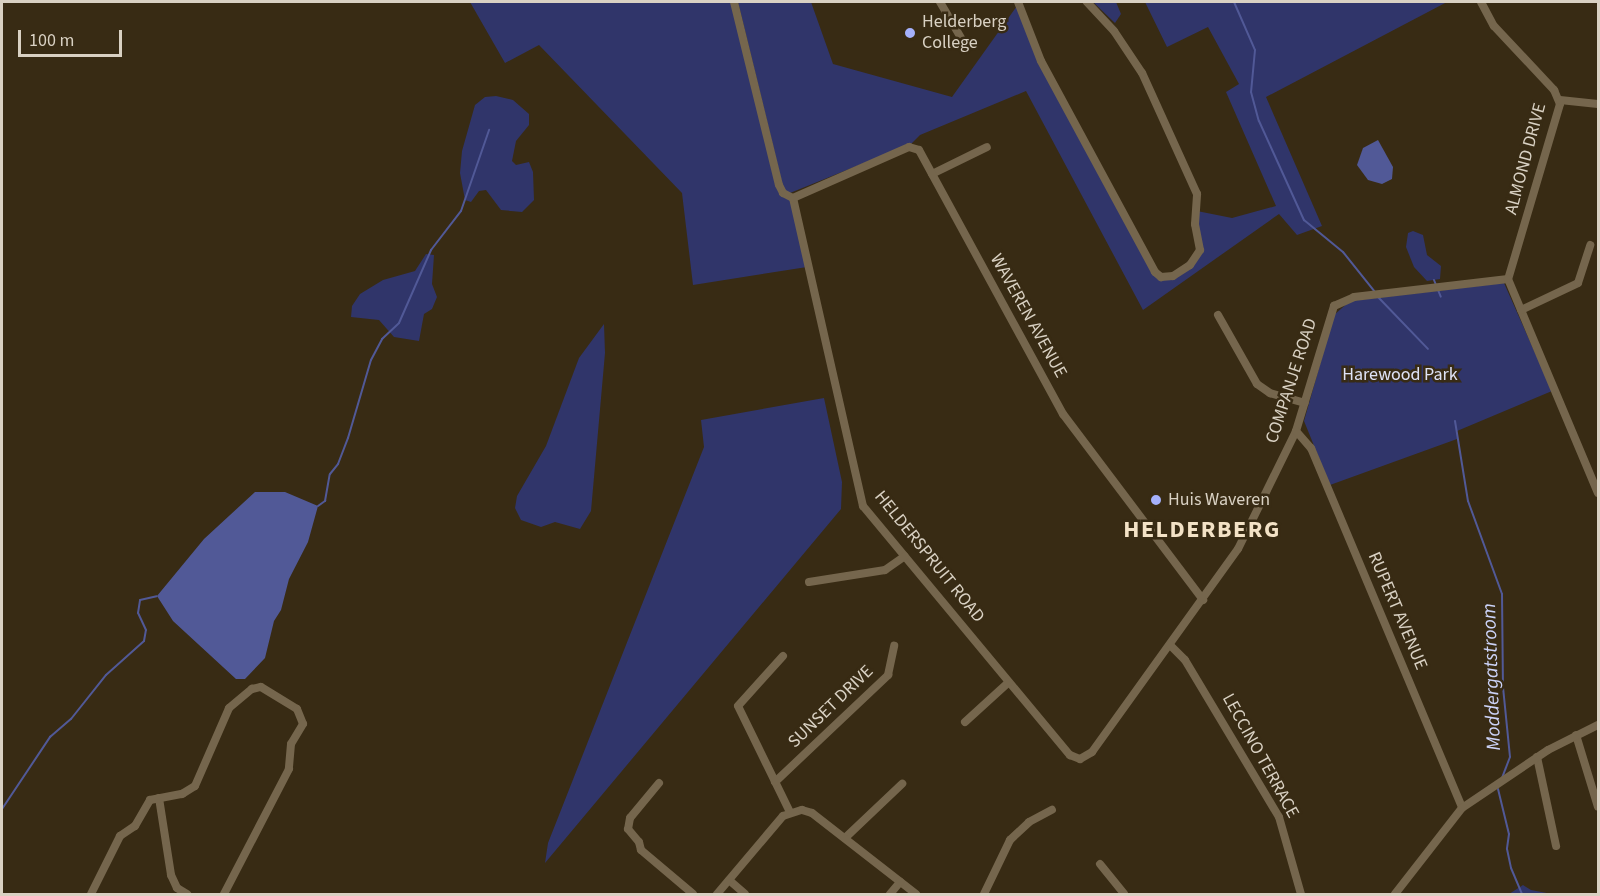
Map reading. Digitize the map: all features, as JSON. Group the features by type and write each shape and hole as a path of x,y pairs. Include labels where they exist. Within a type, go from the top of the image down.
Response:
{"street":[{"path":"734,2 779,185 783,194 793,198"},
{"path":"940,2 967,48"},
{"path":"1018,2 1041,61 1155,272 1161,277 1173,276 1190,265 1200,250 1196,224 1197,194 1142,73 1114,31 1087,2"},
{"name":"ALMOND DRIVE","path":"1481,2 1494,26 1554,90 1560,100 1559,115 1508,279"},
{"path":"1560,100 1599,104"},
{"name":"WAVEREN AVENUE","path":"793,198 909,147 919,150 1063,414 1203,600"},
{"path":"932,174 987,147"},
{"name":"HELDERSPRUIT ROAD","path":"793,198 860,497 905,556 1070,755 1080,759"},
{"path":"1521,310 1578,283 1590,245"},
{"path":"1508,279 1599,493"},
{"name":"COMPANJE ROAD","path":"1080,759 1092,752 1238,549 1296,431 1331,312 1339,301 1508,279"},
{"path":"1218,315 1257,384 1270,393 1305,403"},
{"name":"RUPERT AVENUE","path":"1296,431 1311,448 1462,808"},
{"path":"809,582 885,570 905,556"},
{"name":"LECCINO TERRACE","path":"1170,645 1185,660 1279,818 1301,894"},
{"name":"SUNSET DRIVE","path":"775,782 888,675 894,646"},
{"path":"783,656 738,705 790,812"},
{"path":"965,723 1009,682"},
{"path":"91,894 116,840 135,826 150,800 188,792 195,786 229,708 254,688 279,695 300,713 303,726 291,744 289,769 224,894"},
{"path":"1397,894 1462,808 1537,757 1599,724"},
{"path":"1576,735 1599,807"},
{"path":"1537,757 1556,846"},
{"path":"659,783 627,821 641,850 693,894"},
{"path":"845,838 902,784"},
{"path":"159,798 171,875 177,888 186,894"},
{"path":"984,894 1010,840 1029,822 1052,810"},
{"path":"717,894 790,812 807,811 916,894"},
{"path":"1100,864 1125,894"},
{"path":"729,880 745,894"},
{"path":"890,894 900,882"}],"green space":[{"path":"470,2 734,2 779,185 793,198 807,267 693,285 682,193 539,45 505,63"},
{"path":"738,2 811,2 833,64 952,97 1019,3 1041,61 1155,271 1173,276 1200,250 1197,211 1232,218 1276,206 1226,92 1239,84 1208,27 1167,47 1145,2 1447,2 1266,97 1322,226 1297,235 1279,214 1143,310 1026,91 920,135 911,144 790,193 784,191"},
{"path":"1093,2 1116,2 1121,14 1115,23"},
{"path":"496,96 513,100 529,114 529,125 516,141 512,161 516,165 529,162 533,172 534,200 522,212 501,210 486,190 479,191 471,202 465,200 460,173 462,151 475,105 485,97"},
{"path":"1413,231 1423,235 1427,255 1441,266 1440,279 1427,281 1414,267 1406,247 1408,233"},
{"path":"426,254 434,255 432,284 437,297 432,309 424,314 419,341 394,337 379,320 351,317 352,306 360,294 383,280 415,271"},
{"name":"Harewood Park","path":"1504,283 1552,391 1457,431 1457,439 1330,485 1304,421 1334,315 1350,301"},
{"path":"604,324 605,353 591,511 580,529 555,522 541,527 521,520 515,508 517,496 546,446 579,358"},
{"path":"824,398 842,482 841,509 545,863 548,843 704,447 701,420"},
{"path":"1523,885 1531,890 1552,894 1509,894"}],"shaded area":[{"path":"1378,140 1393,167 1392,179 1382,184 1368,180 1357,165 1363,148"},
{"path":"255,492 285,492 318,506 308,542 289,579 281,610 274,621 265,658 245,679 236,679 173,621 157,596 204,539"}],"waterway":[{"path":"1234,2 1255,50 1251,92 1259,121 1304,220 1343,252 1375,292"},
{"path":"318,506 325,501 330,474 338,464 348,438 371,360 382,339 399,323 431,250 461,211 489,130"},
{"path":"1434,280 1441,297"},
{"path":"1378,297 1428,349"},
{"name":"Moddergatstroom","path":"1455,421 1468,501 1502,594 1503,687 1510,757 1502,778"},
{"path":"2,809 50,737 71,719 106,675 144,641 146,630 138,613 140,600 157,596"},
{"name":"Moddergatstroom","path":"1498,789 1509,834 1507,849 1511,868 1522,894"}],"place":[{"name":"Helderberg College","path":"910,33"},
{"name":"Huis Waveren","path":"1156,500"}],"district":[{"name":"HELDERBERG","path":"1202,530"}]}
